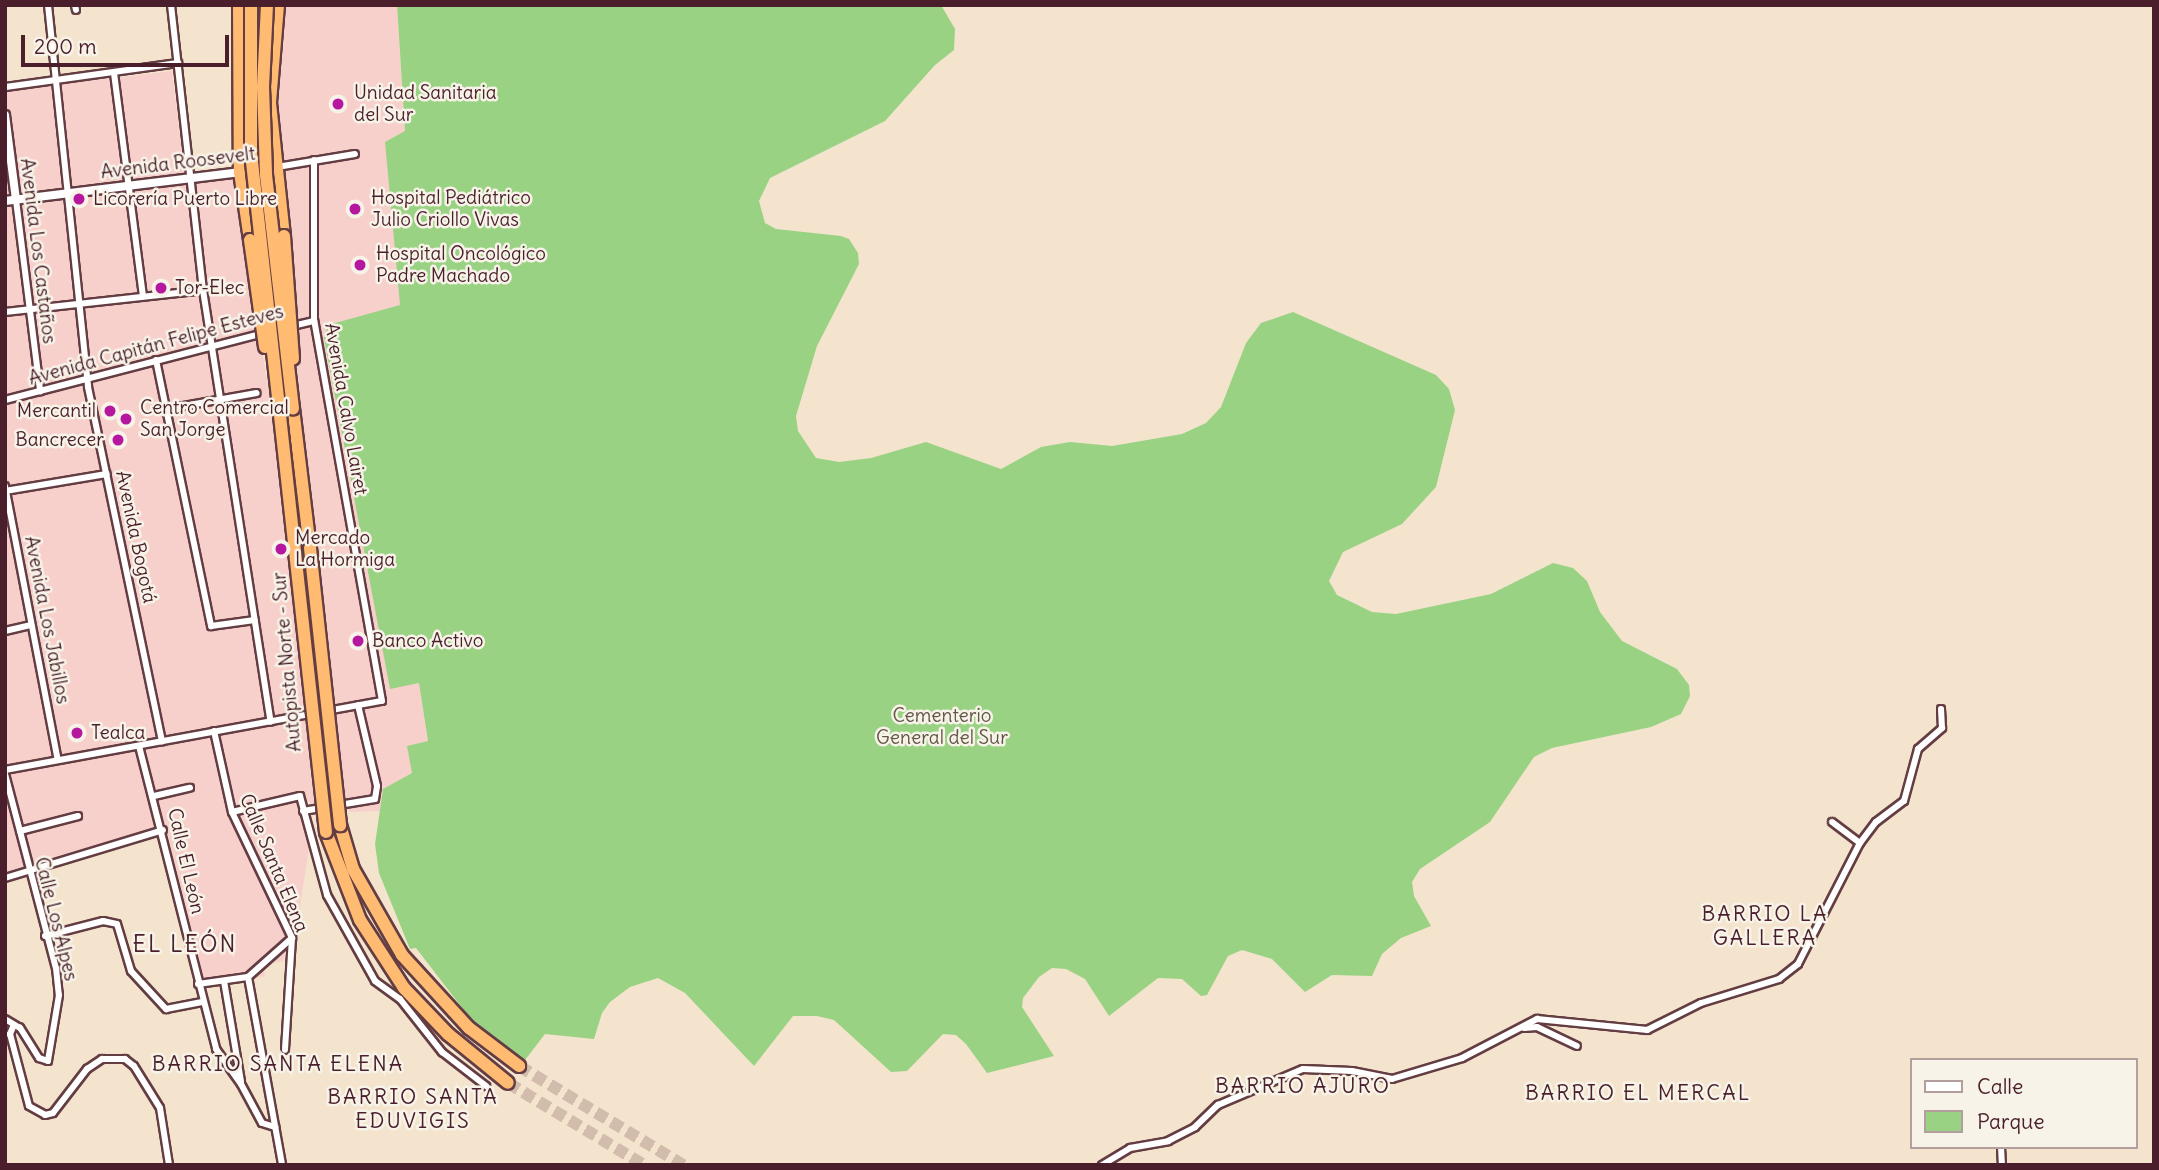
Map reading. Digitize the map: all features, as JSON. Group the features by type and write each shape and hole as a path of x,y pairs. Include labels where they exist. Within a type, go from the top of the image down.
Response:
{"highway":[{"path":"239,5 237,62 240,172 259,314 276,378"},
{"name":"Autopista Norte - Sur","path":"251,5 251,153 326,832 360,920 404,988 448,1034 508,1083"},
{"name":"Autopista Norte - Sur","path":"267,5 263,86 266,176 340,825 362,887 402,955 454,1014 519,1066"},
{"path":"278,5 271,65 274,167 293,333 293,408"}],"street":[{"name":"Avenida Bogotá","path":"48,5 88,378 162,741"},
{"path":"172,5 203,290 271,723"},
{"path":"5,87 178,63"},
{"path":"114,73 143,296"},
{"name":"Avenida Los Castaños","path":"5,115 40,391"},
{"name":"Avenida Roosevelt","path":"5,201 240,172 355,154"},
{"name":"Avenida Calvo Lairet","path":"314,160 314,321 382,701 358,705"},
{"path":"5,312 203,290"},
{"name":"Avenida Capitán Felipe Esteves","path":"5,400 314,321"},
{"path":"156,360 211,626 255,620"},
{"path":"167,409 257,393"},
{"path":"6,489 107,474"},
{"name":"Avenida Los Jabillos","path":"6,489 58,760"},
{"path":"5,631 31,625"},
{"path":"5,772 358,705 377,786 375,799 303,811"},
{"path":"1102,1165 1130,1147 1168,1141 1195,1128 1218,1105 1298,1070 1352,1071 1392,1079 1452,1062 1541,1018 1647,1030 1700,1003 1779,979 1798,964 1860,843 1876,822 1904,801 1919,749 1942,728 1941,709"},
{"name":"Calle Santa Elena","path":"214,731 232,812 292,937 285,1051"},
{"name":"Calle El León","path":"139,746 163,830 198,984 216,1049 242,1084 262,1123 275,1126"},
{"name":"Calle Los Alpes","path":"5,772 59,995 48,1061 39,1058 20,1028 13,1027"},
{"path":"154,796 190,788"},
{"path":"232,812 300,796 327,895 375,981 400,999 442,1052 486,1086"},
{"path":"20,831 78,816"},
{"path":"1832,822 1860,843"},
{"path":"5,878 163,830"},
{"path":"45,936 103,921 117,924 131,971 166,1009 203,1002"},
{"path":"198,984 248,977 292,937"},
{"path":"248,977 282,1165"},
{"path":"224,981 242,1084"},
{"path":"5,1019 13,1027 10,1034 29,1106 45,1115 53,1112 87,1069 102,1059 125,1059 134,1066 160,1108 169,1165"},
{"path":"1502,1035 1532,1026 1577,1045"}],"shaded area":[{"path":"281,5 397,5 405,132 387,154 387,162 403,309 324,338 390,688 419,683 428,742 412,773 383,789 380,811 350,812 342,791 329,696 306,700 322,811 313,812 310,802 296,796 309,848 299,913 283,961 263,965 265,976 196,989 163,827 25,865 26,872 5,878 5,91 172,71 186,184 236,177 269,395 293,391 297,400 298,348 275,117"}],"green space":[{"name":"Cementerio General del Sur","path":"397,5 941,5 955,29 954,50 935,65 885,121 770,178 759,201 765,223 776,229 841,236 849,239 858,253 859,264 817,346 796,416 798,431 816,458 839,462 871,458 926,442 1001,469 1041,447 1070,442 1112,446 1182,434 1206,423 1221,407 1246,343 1261,323 1293,312 1436,375 1449,389 1455,410 1436,487 1402,524 1343,552 1329,581 1337,595 1372,612 1396,614 1491,594 1553,563 1573,568 1587,581 1600,612 1622,641 1677,669 1689,685 1690,696 1681,714 1651,727 1552,748 1534,757 1490,822 1420,869 1412,882 1414,896 1431,926 1401,938 1382,954 1372,976 1332,975 1305,992 1272,959 1242,950 1228,956 1207,995 1201,996 1182,979 1158,978 1109,1016 1085,979 1066,969 1052,968 1039,977 1023,998 1022,1007 1054,1056 987,1073 956,1035 943,1034 907,1071 891,1072 834,1020 817,1016 793,1016 754,1066 685,993 658,978 630,987 610,1002 602,1013 594,1039 545,1034 525,1060 493,1048 416,948 410,949 379,873 375,844 383,789 412,773 407,746 428,741 419,683 390,689 324,338 328,325 400,305 385,142 405,131"}],"tunnel":[{"path":"519,1066 683,1165"},
{"path":"508,1083 644,1165"}],"place":[{"name":"Unidad Sanitaria del Sur","path":"338,104"},
{"name":"Licorería Puerto Libre","path":"79,199"},
{"name":"Hospital Pediátrico Julio Criollo Vivas","path":"355,209"},
{"name":"Hospital Oncológico Padre Machado","path":"360,265"},
{"name":"Tor-Elec","path":"161,288"},
{"name":"Mercantil","path":"110,411"},
{"name":"Centro Comercial San Jorge","path":"126,419"},
{"name":"Bancrecer","path":"118,440"},
{"name":"Mercado La Hormiga","path":"281,549"},
{"name":"Banco Activo","path":"358,641"},
{"name":"Tealca","path":"77,733"}],"district":[{"name":"BARRIO LA GALLERA","path":"1765,926"},
{"name":"EL LEÓN","path":"185,944"},
{"name":"BARRIO SANTA ELENA","path":"278,1064"},
{"name":"BARRIO AJURO","path":"1303,1086"},
{"name":"BARRIO EL MERCAL","path":"1638,1093"},
{"name":"BARRIO SANTA EDUVIGIS","path":"413,1109"}]}
